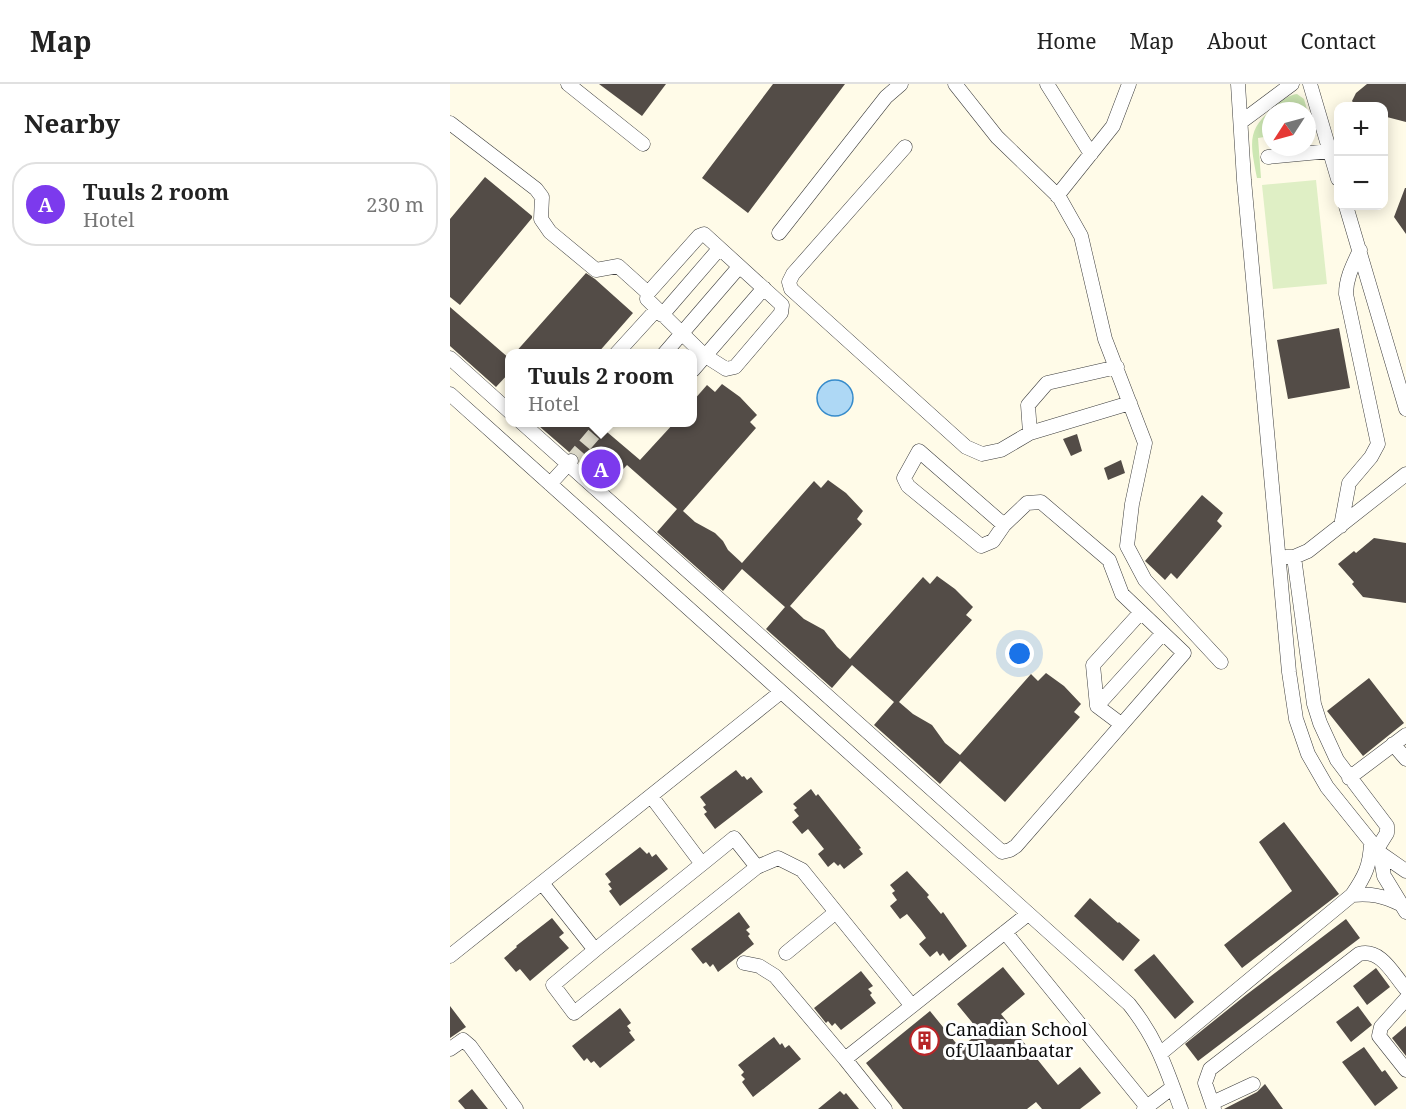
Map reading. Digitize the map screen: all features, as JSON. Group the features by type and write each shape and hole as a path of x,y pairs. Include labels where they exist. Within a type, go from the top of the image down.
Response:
{"street":[{"path":"568,84 643,144"},
{"path":"779,233 886,97 901,84"},
{"path":"955,84 998,137 1057,196 1082,236 1105,339 1145,443 1132,504 1127,546 1145,580 1221,662"},
{"path":"1047,84 1091,154"},
{"path":"1057,196 1113,126 1129,84"},
{"path":"1161,1053 1352,895 1366,874 1376,848 1387,833 1387,826 1349,778 1329,745 1314,704 1287,557 1244,180 1238,84"},
{"path":"1241,122 1292,84"},
{"path":"1310,84 1334,165"},
{"path":"450,123 536,189 542,197 541,219 550,232 596,270 618,266 648,293"},
{"path":"905,147 793,274 789,282 791,289 966,447 982,454 1001,450 1030,433 1130,403"},
{"path":"1268,157 1330,151"},
{"path":"1347,210 1406,409"},
{"path":"704,234 782,305 781,314 735,367 726,369 704,355 681,334 647,299 648,293 699,236 704,234"},
{"path":"621,349 660,312 719,249"},
{"path":"1341,526 1349,483 1371,457 1378,444 1346,294 1349,273 1360,250"},
{"path":"668,349 739,267"},
{"path":"697,365 764,288"},
{"path":"450,358 505,408"},
{"path":"1030,433 1028,405 1047,383 1117,367"},
{"path":"450,394 1129,1005 1144,1023 1161,1053 1181,1109"},
{"path":"526,427 569,463 1002,852 1016,846 1184,653 1122,594 1109,560 1041,502 1027,503 1004,525 993,541 981,546 908,486 904,478 919,452 1004,525"},
{"path":"550,484 569,463"},
{"path":"1287,557 1308,551 1406,474"},
{"path":"1287,557 1289,672 1296,719 1308,754 1327,787 1376,848 1403,869"},
{"path":"1121,724 1097,706 1093,665 1141,612"},
{"path":"1097,706 1163,633"},
{"path":"450,956 781,692"},
{"path":"1349,778 1406,735"},
{"path":"1393,744 1406,759"},
{"path":"651,796 702,864"},
{"path":"757,867 735,838 553,985 574,1013 757,867 778,858 802,870 912,1006"},
{"path":"1376,848 1384,876 1403,908"},
{"path":"1384,876 1390,867 1403,869"},
{"path":"542,883 595,950"},
{"path":"1352,895 1367,893 1382,896 1403,908"},
{"path":"786,953 836,912"},
{"path":"845,1059 1028,914"},
{"path":"1005,932 1145,1108 1173,1087"},
{"path":"1253,1084 1213,1106 1205,1083 1210,1070 1359,954 1367,952 1376,954 1406,989"},
{"path":"744,963 759,966 775,976 885,1109"},
{"path":"1406,999 1381,1028 1379,1036 1406,1071"},
{"path":"450,1050 463,1040 470,1046 516,1109"}],"green space":[{"path":"1297,94 1305,102 1282,102"},
{"path":"1262,119 1262,137 1258,138 1261,178 1257,178 1252,145 1255,129"},
{"path":"1316,180 1327,284 1273,289 1262,185"}],"water":[{"path":"835,380 848,385 853,398 848,411 835,416 822,411 817,398 822,385"}],"building":[{"path":"599,84 666,84 642,116"},
{"path":"773,84 845,84 748,213 702,178"},
{"path":"1367,84 1406,84 1406,122 1388,117 1388,102 1353,102 1356,93"},
{"path":"485,177 532,218 460,305 450,297 450,219"},
{"path":"1406,188 1406,234 1394,217"},
{"path":"586,273 633,313 601,349 518,349"},
{"path":"450,307 505,355 505,377 496,387 450,346"},
{"path":"1339,328 1350,388 1288,399 1277,340"},
{"path":"722,384 740,397 757,415 750,422 756,428 683,511 695,522 715,533 742,563 814,481 821,488 828,480 846,493 863,511 857,519 862,524 790,606 804,619 824,630 850,659 923,577 930,584 937,576 955,589 973,607 966,615 972,620 899,702 913,714 932,725 945,743 960,755 1031,674 1038,681 1046,673 1064,686 1081,704 1074,712 1080,717 1005,802 960,761 940,784 874,725 894,702 852,665 832,688 766,629 785,607 742,569 723,591 657,532 677,509 627,465 607,487 580,462 577,454 569,452 540,427 593,427 595,433 601,435 607,432 640,460 670,427 697,427 697,396 707,385 715,392"},
{"path":"1077,434 1082,451 1071,456 1063,439"},
{"path":"1121,460 1125,473 1108,480 1104,468"},
{"path":"1202,495 1223,513 1217,521 1222,526 1177,579 1171,573 1165,580 1145,561"},
{"path":"1374,538 1406,543 1406,603 1363,597 1352,584 1354,582 1338,564"},
{"path":"1369,678 1404,723 1363,756 1327,711"},
{"path":"736,770 747,780 751,777 763,792 715,829 704,814 707,812 703,807 706,805 700,797"},
{"path":"811,789 816,796 818,794 861,848 859,849 863,854 844,869 840,864 838,866 834,862 828,867 818,854 824,849 808,829 802,834 792,822 799,816 793,804"},
{"path":"1284,822 1339,894 1242,968 1224,945 1292,891 1259,842"},
{"path":"640,847 647,854 649,852 652,857 656,854 668,869 620,906 609,891 612,889 608,884 611,882 605,874"},
{"path":"907,871 929,895 927,897 941,914 943,912 967,946 949,961 943,953 940,956 937,951 930,957 919,944 926,938 921,931 907,914 900,919 890,906 897,900 892,893 895,891 890,885"},
{"path":"1090,898 1140,940 1123,961 1074,916"},
{"path":"739,912 750,927 746,930 754,944 718,972 713,964 710,967 706,962 703,964 691,949"},
{"path":"552,918 564,933 559,937 569,948 530,981 520,969 516,972 504,958"},
{"path":"1346,919 1360,938 1198,1061 1185,1044"},
{"path":"1154,954 1194,1002 1175,1019 1134,970"},
{"name":"Canadian School of Ulaanbaatar","path":"1003,967 1025,994 1001,1014 1058,1085 1080,1067 1101,1093 1080,1109 1042,1109 1036,1102 1027,1109 903,1109 866,1063 930,1011 960,1048 980,1032 957,1004"},
{"path":"1376,968 1390,987 1367,1005 1353,986"},
{"path":"861,971 873,986 868,989 876,1003 841,1030 835,1023 832,1026 828,1021 826,1023 814,1008"},
{"path":"450,1006 466,1027 450,1038"},
{"path":"1358,1006 1372,1025 1351,1042 1336,1022"},
{"path":"620,1008 631,1023 627,1026 635,1040 600,1068 594,1061 591,1063 587,1058 584,1061 572,1046"},
{"path":"1406,1026 1406,1056 1392,1038"},
{"path":"774,1037 785,1048 789,1045 801,1059 753,1097 742,1082 745,1079 741,1075 744,1072 738,1065"},
{"path":"1364,1047 1382,1072 1385,1070 1398,1088 1375,1106 1342,1062"},
{"path":"1265,1084 1283,1109 1224,1109 1257,1092"},
{"path":"472,1089 488,1109 465,1109 458,1101"},
{"path":"840,1091 844,1095 846,1093 859,1109 818,1109"}],"tunnel":[{"path":"571,461 600,427"}],"place":[{"name":"Tuuls 2 room","path":"601,469"},
{"name":"Canadian School of Ulaanbaatar","path":"924,1040"}]}
